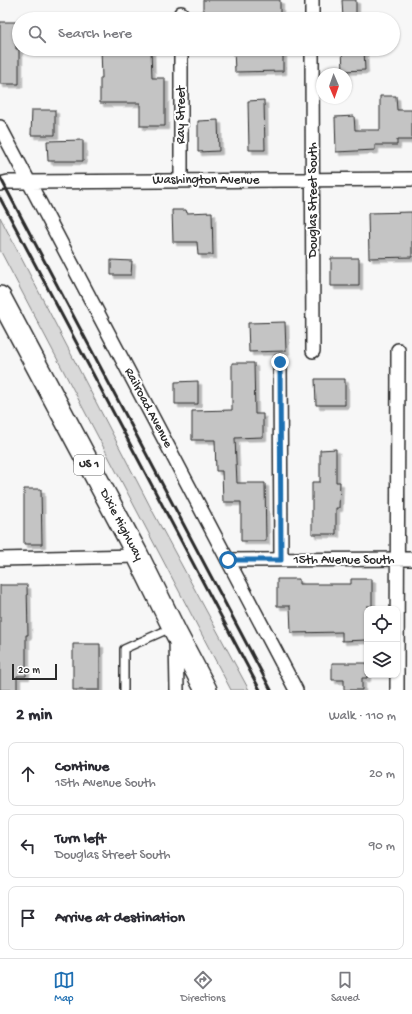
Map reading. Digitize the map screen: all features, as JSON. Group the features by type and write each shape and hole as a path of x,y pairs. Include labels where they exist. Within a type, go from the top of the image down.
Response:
{"main road":[{"name":"Dixie Highway","path":"0,297 138,556 174,630 206,690"}],"street":[{"path":"312,0 312,12"},
{"name":"Ray Street","path":"181,56 181,180"},
{"name":"Douglas Street South","path":"312,56 313,350"},
{"name":"Railroad Avenue","path":"0,127 296,690"},
{"name":"Washington Avenue","path":"0,184 8,182 412,179"},
{"path":"397,690 398,350"},
{"path":"280,362 281,560"},
{"path":"0,559 138,556"},
{"name":"15th Avenue South","path":"228,560 412,559"},
{"path":"174,630 177,690"}],"lane":[{"path":"124,690 124,649 174,630"}],"shaded area":[{"path":"0,217 153,512 249,690 231,690 0,250"}],"building":[{"path":"203,0 280,0 280,12 203,12"},
{"path":"342,0 356,0 356,12 343,12"},
{"path":"0,22 12,22 12,56 19,56 19,84 0,84"},
{"path":"101,56 151,56 152,78 165,78 165,126 140,126 140,103 100,103 100,78 102,78"},
{"path":"234,56 283,56 283,71 235,72"},
{"path":"342,56 364,56 365,70 352,71 352,68 343,68"},
{"path":"380,96 396,96 397,110 412,110 412,140 397,140 397,145 375,145 375,150 336,152 335,117 354,116 355,130 380,130"},
{"path":"264,100 265,150 249,150 248,101"},
{"path":"32,110 55,110 55,135 31,135"},
{"path":"218,120 219,151 198,152 198,121"},
{"path":"83,140 83,161 48,161 47,141"},
{"path":"172,210 186,210 187,213 212,212 213,255 198,255 197,242 173,242"},
{"path":"412,212 412,257 369,258 368,213"},
{"path":"331,258 359,258 359,286 331,286"},
{"path":"111,260 132,261 131,275 111,275"},
{"path":"285,322 286,351 249,352 248,323"},
{"path":"232,363 254,363 255,414 263,414 263,437 235,438 237,483 265,483 266,541 241,541 241,502 223,502 222,471 216,471 215,440 192,440 192,411 232,410"},
{"path":"315,379 345,379 345,405 316,405"},
{"path":"198,381 198,404 175,404 175,382"},
{"path":"336,449 336,482 340,482 339,508 336,508 336,534 312,534 312,482 320,482 320,450"},
{"path":"24,489 41,489 42,544 24,544"},
{"path":"277,579 299,579 299,584 351,584 351,579 372,579 372,606 364,606 364,640 342,641 342,632 291,633 290,606 277,606"},
{"path":"0,585 27,585 28,635 26,635 26,676 17,676 17,690 0,690"},
{"path":"73,644 100,644 100,690 73,690"},
{"path":"332,663 364,663 362,690 344,690 344,680 332,680"}],"railway":[{"path":"0,177 271,690"},
{"path":"0,198 260,690"}],"route":[{"path":"228,560 281,560 280,362"}]}
